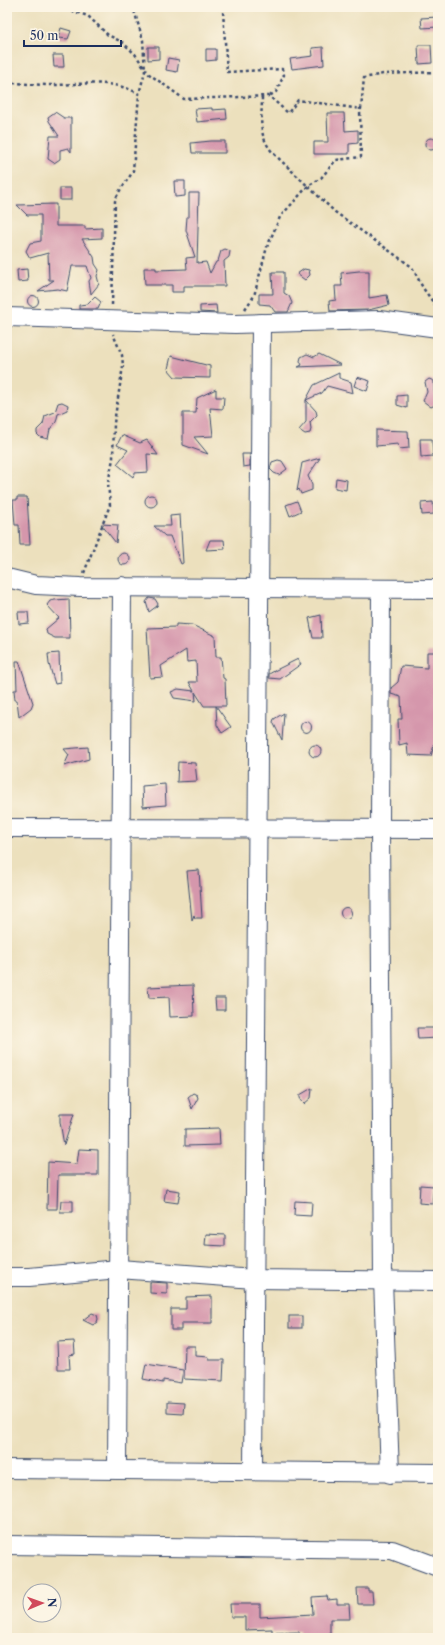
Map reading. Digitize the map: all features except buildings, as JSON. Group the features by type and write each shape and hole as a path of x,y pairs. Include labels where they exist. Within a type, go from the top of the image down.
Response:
{"street":[{"path":"7,317 235,324 379,320 438,328"},
{"path":"253,1471 261,323"},
{"path":"7,578 36,585 80,587 122,586 438,589"},
{"path":"117,1470 120,1269 122,586"},
{"path":"382,589 380,829 383,1280 390,1474"},
{"path":"7,828 438,829"},
{"path":"7,1277 29,1277 120,1269 254,1279 438,1281"},
{"path":"7,1469 253,1471 390,1474 438,1473"},
{"path":"7,1544 392,1550 438,1567"}],"path":[{"path":"60,7 88,16 108,35 122,42 135,54 145,70 184,99 269,96 276,92 284,75 282,68 227,72 223,11 226,7"},
{"path":"80,587 88,560 110,505 108,483 113,459 114,423 123,366 122,355 113,333 110,320 113,293 115,201 119,190 127,182 132,171 139,94 145,70 143,40 133,7"},
{"path":"235,324 254,296 267,247 280,217 308,186 321,178 336,160 361,157 360,108 364,78 383,74 438,72"},
{"path":"7,83 49,85 95,83 129,88 139,94"},
{"path":"269,96 288,113 298,100 360,108"},
{"path":"262,97 262,133 266,144 273,153 335,212 412,267 423,288 438,309"}]}
